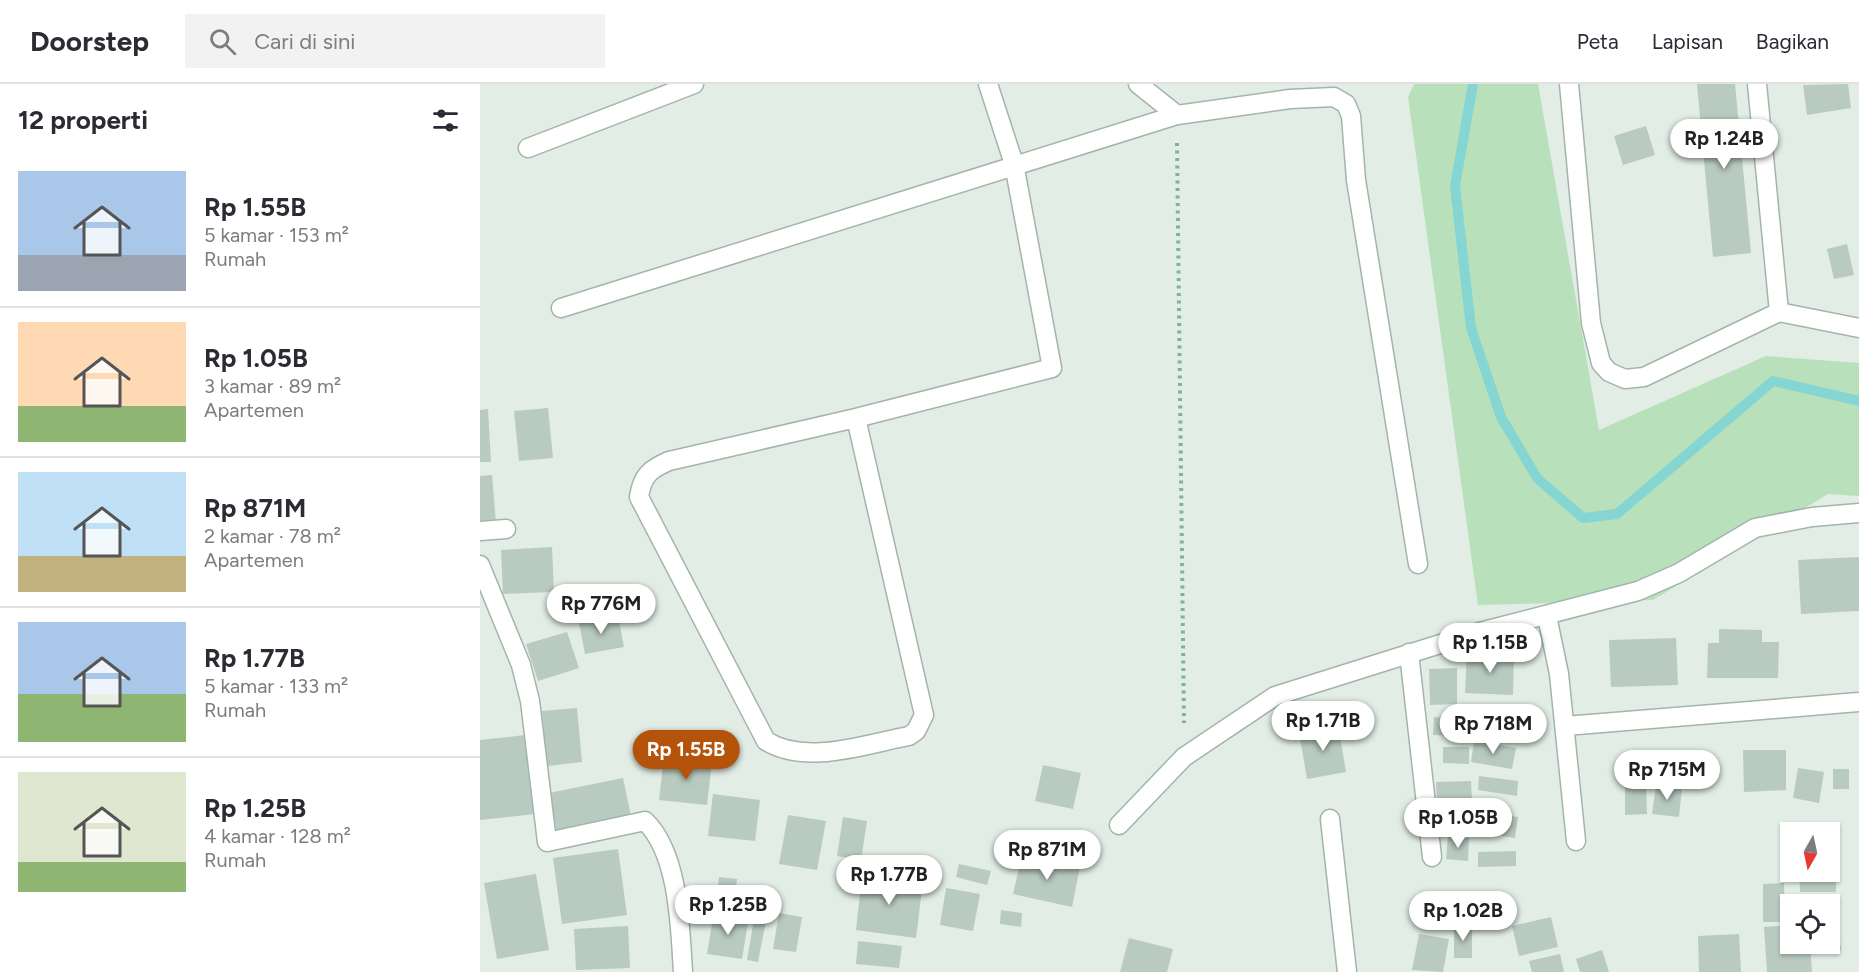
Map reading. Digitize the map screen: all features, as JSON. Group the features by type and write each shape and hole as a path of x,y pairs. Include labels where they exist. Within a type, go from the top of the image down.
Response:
{"street":[{"path":"528,148 694,84"},
{"path":"856,418 924,715 916,731 909,736 827,751 780,750 766,741 639,497 641,484 645,475 669,461 856,418 1052,368 1014,164 988,84"},
{"path":"1138,84 1177,114"},
{"path":"1569,84 1591,323 1601,363 1609,372 1625,379 1644,378 1779,312 1859,328"},
{"path":"1757,84 1779,312"},
{"path":"561,308 1177,114 1290,99 1334,97 1346,104 1351,116 1356,180 1419,564"},
{"path":"1119,825 1184,757 1275,696 1409,653 1638,591 1679,573 1755,528 1812,517 1859,513"},
{"path":"480,531 506,529"},
{"path":"480,565 524,674 530,701 547,842 645,821 655,831 662,845 675,888 683,972"},
{"path":"1547,616 1559,674 1576,841"},
{"path":"1409,653 1432,856"},
{"path":"1565,726 1859,702"},
{"path":"1330,819 1347,972"}],"path":[{"path":"1177,114 1184,757"}],"green space":[{"path":"1414,84 1538,84 1599,430 1766,356 1859,363 1859,496 1828,494 1653,600 1478,605 1408,97"}],"building":[{"path":"1697,84 1735,84 1751,253 1713,257"},
{"path":"1848,84 1851,108 1807,115 1803,85"},
{"path":"1646,126 1655,155 1623,165 1614,136"},
{"path":"1847,244 1854,275 1834,279 1827,249"},
{"path":"548,408 553,458 519,461 514,411"},
{"path":"488,409 491,462 480,462 480,410"},
{"path":"492,475 496,523 480,524 480,476"},
{"path":"552,547 554,592 503,594 501,550"},
{"path":"1859,557 1859,611 1801,614 1798,560"},
{"path":"618,616 624,647 585,654 579,623"},
{"path":"1719,629 1762,630 1762,642 1779,642 1778,678 1707,678 1708,643 1719,643"},
{"path":"567,632 579,668 538,681 526,644"},
{"path":"1676,638 1678,685 1611,687 1609,640"},
{"path":"1467,652 1514,654 1513,695 1465,693"},
{"path":"1457,668 1457,704 1430,705 1429,669"},
{"path":"1471,705 1510,710 1508,731 1469,726"},
{"path":"577,708 582,762 547,766 542,711"},
{"path":"1434,717 1459,718 1459,736 1433,735"},
{"path":"1338,725 1346,772 1307,779 1299,732"},
{"path":"525,735 534,814 480,820 480,740"},
{"path":"1474,741 1516,748 1512,769 1471,762"},
{"path":"1443,747 1469,747 1469,764 1443,763"},
{"path":"1743,750 1786,750 1786,790 1744,792"},
{"path":"1628,754 1648,758 1644,776 1624,773"},
{"path":"664,757 712,762 707,805 659,800"},
{"path":"1043,765 1081,773 1073,809 1035,801"},
{"path":"1798,768 1824,772 1819,803 1793,798"},
{"path":"1833,769 1849,769 1849,789 1833,789"},
{"path":"1479,776 1518,781 1517,796 1478,790"},
{"path":"623,778 631,816 557,832 549,793"},
{"path":"1471,781 1472,800 1437,802 1436,782"},
{"path":"1656,785 1682,788 1679,817 1652,814"},
{"path":"1646,786 1647,814 1625,815 1625,787"},
{"path":"713,794 760,800 755,841 708,836"},
{"path":"1470,810 1518,817 1515,838 1467,831"},
{"path":"788,815 826,821 817,870 779,864"},
{"path":"843,817 867,821 861,860 837,856"},
{"path":"1448,837 1469,838 1468,861 1446,859"},
{"path":"618,849 627,915 562,924 553,858"},
{"path":"1516,851 1516,866 1478,867 1478,852"},
{"path":"1022,855 1080,867 1072,907 1013,894"},
{"path":"959,864 991,871 987,885 956,877"},
{"path":"536,874 549,950 497,959 484,883"},
{"path":"862,875 923,882 916,938 856,930"},
{"path":"719,877 737,879 734,912 715,910"},
{"path":"1800,882 1836,882 1836,892 1800,892"},
{"path":"1784,883 1784,894 1780,894 1780,922 1763,922 1763,884"},
{"path":"946,888 980,894 973,931 940,925"},
{"path":"1001,910 1022,913 1021,927 1000,924"},
{"path":"714,912 749,917 742,959 707,954"},
{"path":"779,913 802,917 796,952 773,949"},
{"path":"1551,917 1558,947 1519,956 1512,926"},
{"path":"754,919 766,921 758,962 747,960"},
{"path":"628,926 630,968 576,970 574,929"},
{"path":"1780,926 1780,954 1811,954 1812,972 1767,972 1764,927"},
{"path":"1454,927 1472,927 1472,958 1454,958"},
{"path":"1419,934 1449,939 1443,972 1412,970"},
{"path":"1739,934 1741,972 1699,972 1698,936"},
{"path":"1129,938 1173,949 1167,972 1120,972"},
{"path":"858,941 902,946 899,968 856,964"},
{"path":"1602,950 1609,972 1580,972 1576,959"},
{"path":"1560,954 1564,972 1532,972 1529,961"}],"waterway":[{"path":"1473,84 1455,186 1471,328 1501,417 1537,478 1583,518 1617,514 1773,381 1859,401"}]}
